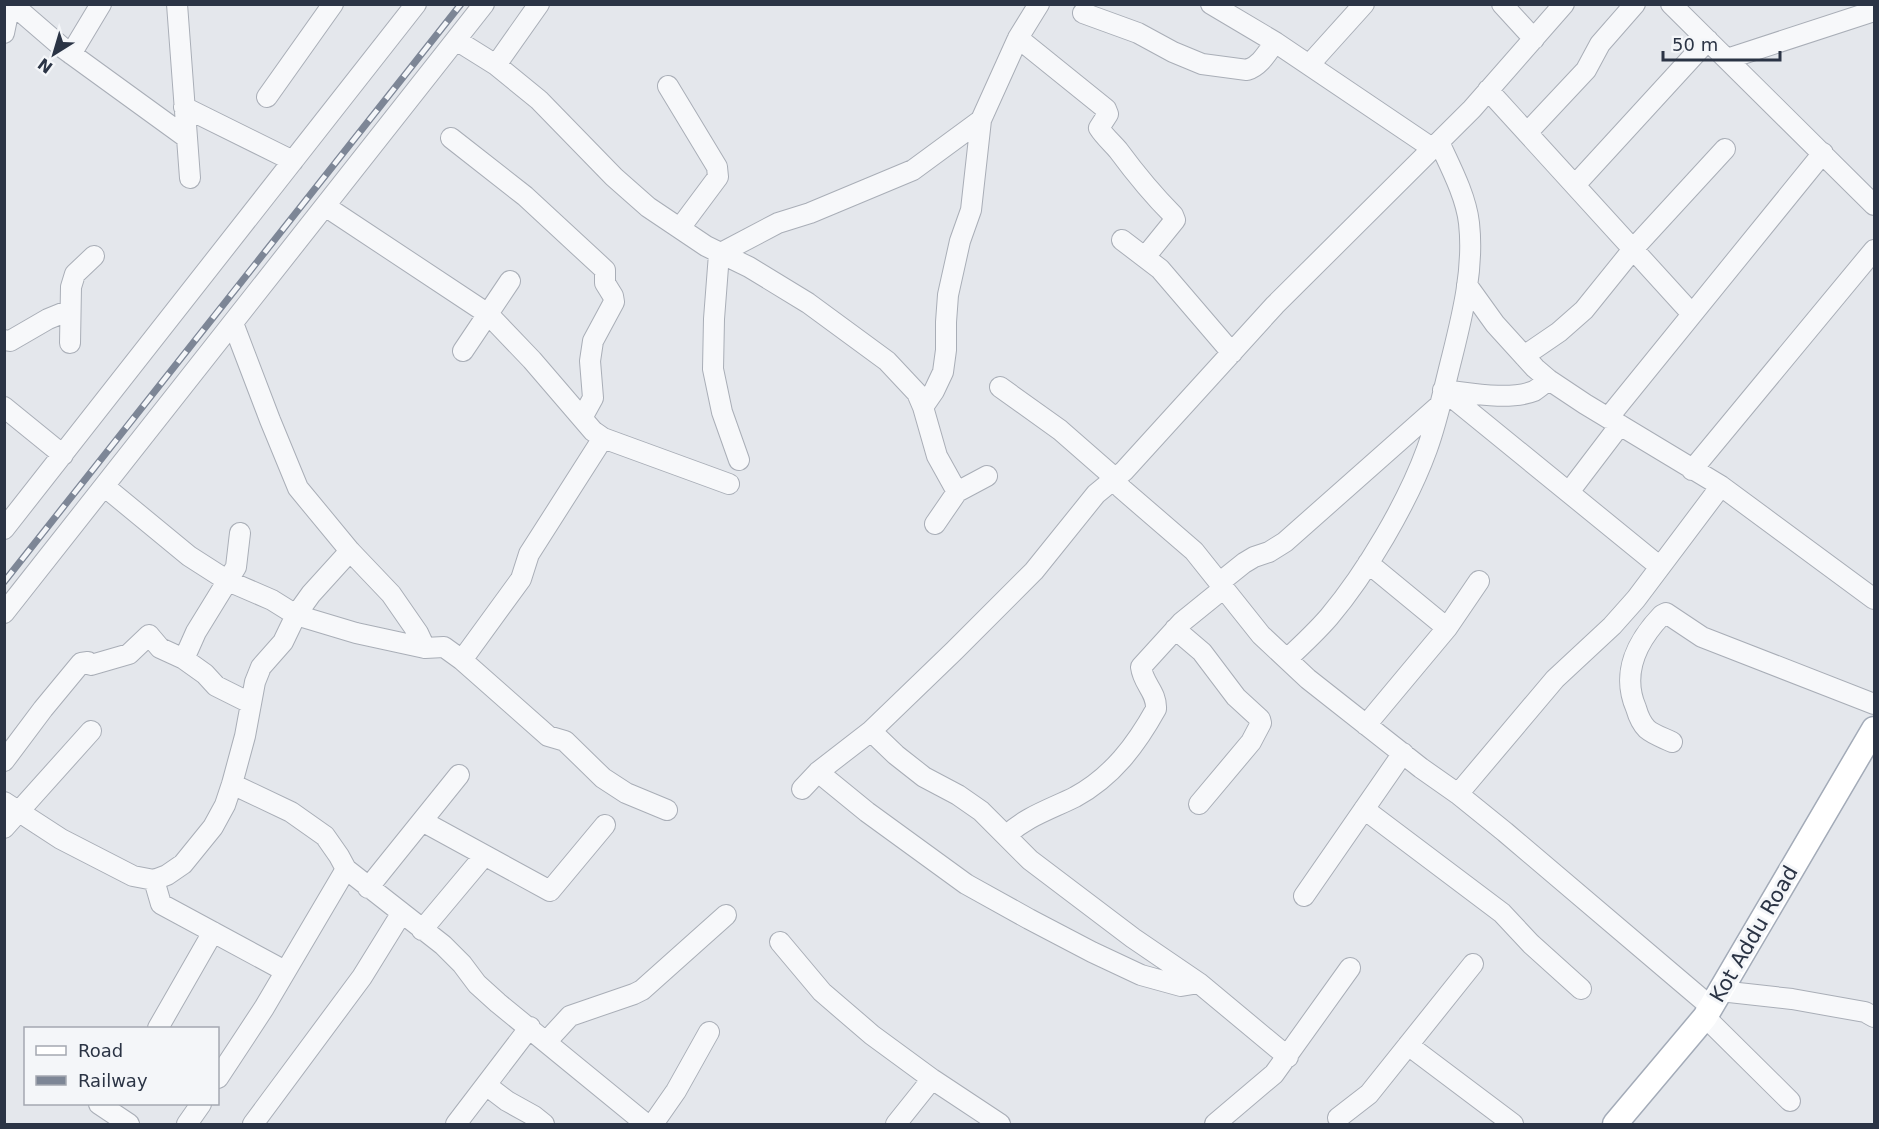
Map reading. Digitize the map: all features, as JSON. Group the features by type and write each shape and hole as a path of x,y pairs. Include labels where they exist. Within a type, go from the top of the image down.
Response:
{"main road":[{"name":"Kot Addu Road","path":"1615,1125 1712,1005 1871,744"}],"street":[{"path":"4,33 11,4 71,54 187,138"},
{"path":"71,54 102,4"},
{"path":"177,4 190,178"},
{"path":"267,97 333,4"},
{"path":"4,613 484,4"},
{"path":"495,65 539,4"},
{"path":"923,407 934,392 943,372 948,295 960,241 971,210 981,120 1018,38 1040,4"},
{"path":"1211,4 1436,145 1456,179 1469,221 1470,268 1463,313 1443,396 1427,449 1416,475 1358,579 1328,618 1287,659"},
{"path":"1310,65 1364,4"},
{"path":"1502,4 1534,39"},
{"path":"802,789 818,772 871,731 1034,571 1096,494 1116,479 1275,305 1436,145 1564,4"},
{"path":"1527,133 1586,70 1600,44 1635,4"},
{"path":"1671,4 1823,153 1872,196"},
{"path":"4,529 293,160 407,8"},
{"path":"1727,59 1875,11"},
{"path":"1083,13 1138,33 1173,52 1202,64 1246,70 1260,62 1275,42"},
{"path":"1018,38 1106,109 1108,114 1100,128 1102,133 1173,215 1175,220 1172,226 1145,257"},
{"path":"456,40 495,65 539,100 614,177 648,207 719,254 749,267 808,303 887,361 917,393 937,456 957,492"},
{"path":"1575,185 1708,40"},
{"path":"668,86 717,167 718,177 680,228"},
{"path":"1488,90 1692,314"},
{"path":"184,107 293,160"},
{"path":"719,254 777,223 810,213 913,170 981,120"},
{"path":"451,138 525,196 605,270 605,283 614,302 593,341 590,361 592,398 582,418"},
{"path":"1524,356 1584,310 1634,248 1725,148"},
{"path":"1569,492 1614,421 1692,314 1823,153"},
{"path":"325,206 488,314 532,360 593,431 603,438 729,484"},
{"path":"1122,240 1160,269 1232,353"},
{"path":"1692,470 1875,250"},
{"path":"719,254 713,369 722,412 739,460"},
{"path":"70,343 71,287 75,274 94,256"},
{"path":"463,351 510,281"},
{"path":"1467,285 1495,324 1549,380 1721,486 1875,599"},
{"path":"4,340 10,341 48,319 70,310"},
{"path":"233,323 298,488 350,551 391,594 418,633 425,648"},
{"path":"1006,836 1016,826 1092,787 1127,755 1156,709 1157,700 1146,685 1141,667 1175,629 1244,563 1254,556 1269,552 1284,542 1443,396 1519,394 1535,390 1549,380"},
{"path":"1000,387 1060,430 1116,479 1120,488 1194,551 1261,635 1308,678 1458,794 1712,1005 1790,1101"},
{"path":"1443,396 1569,492 1659,566"},
{"path":"4,407 63,454"},
{"path":"462,660 521,579 529,554 603,438"},
{"path":"935,524 957,492 987,476"},
{"path":"104,486 189,555 228,581 272,600 296,615 356,633 425,648 444,647 462,660 548,736 565,741 603,778 626,794 667,810"},
{"path":"1458,794 1555,679 1612,626 1636,599 1721,486"},
{"path":"184,659 196,632 236,567 240,532"},
{"path":"12,807 61,839 133,876 154,880 167,875 183,864 213,827 225,805 245,736 255,682 261,667 283,642 296,615 329,572 350,551"},
{"path":"1368,563 1447,628"},
{"path":"1366,724 1447,628 1479,581"},
{"path":"1672,742 1646,728 1631,699 1629,682 1630,668 1644,637 1657,620 1666,613 1702,637 1875,704"},
{"path":"1175,629 1202,652 1236,697 1260,719 1261,723 1251,742 1199,804"},
{"path":"4,760 81,663 88,662 90,665 129,654 149,635 160,648 184,659 205,674 216,686 250,703"},
{"path":"4,828 12,807 91,731"},
{"path":"871,731 924,777 958,795 981,811 1030,860 1133,938 1199,983 1288,1057"},
{"path":"1304,896 1403,753"},
{"path":"818,772 867,812 966,884 1029,919 1141,975 1181,986 1199,983"},
{"path":"368,888 459,775"},
{"path":"232,784 291,812 325,836 346,869 443,945 462,964 477,984 646,1125"},
{"path":"1364,809 1502,913 1531,944 1581,989"},
{"path":"422,821 550,891 605,825"},
{"path":"422,930 484,856"},
{"path":"219,1076 264,1008 346,869"},
{"path":"154,880 160,904 285,971"},
{"path":"253,1125 362,976 401,914"},
{"path":"547,1041 570,1016 642,990 726,915"},
{"path":"159,1027 213,932"},
{"path":"780,942 822,992 872,1035 1000,1125"},
{"path":"1338,1118 1369,1094 1473,964"},
{"path":"1215,1125 1274,1074 1350,968"},
{"path":"1712,1005 1792,999 1865,1012 1875,1017"},
{"path":"456,1125 530,1027"},
{"path":"653,1125 676,1091 709,1032"},
{"path":"1408,1045 1514,1125"},
{"path":"896,1125 932,1079"},
{"path":"486,1085 544,1125"},
{"path":"187,1125 200,1105"},
{"path":"107,1111 129,1125"}],"railway":[{"path":"4,582 461,4"}]}
